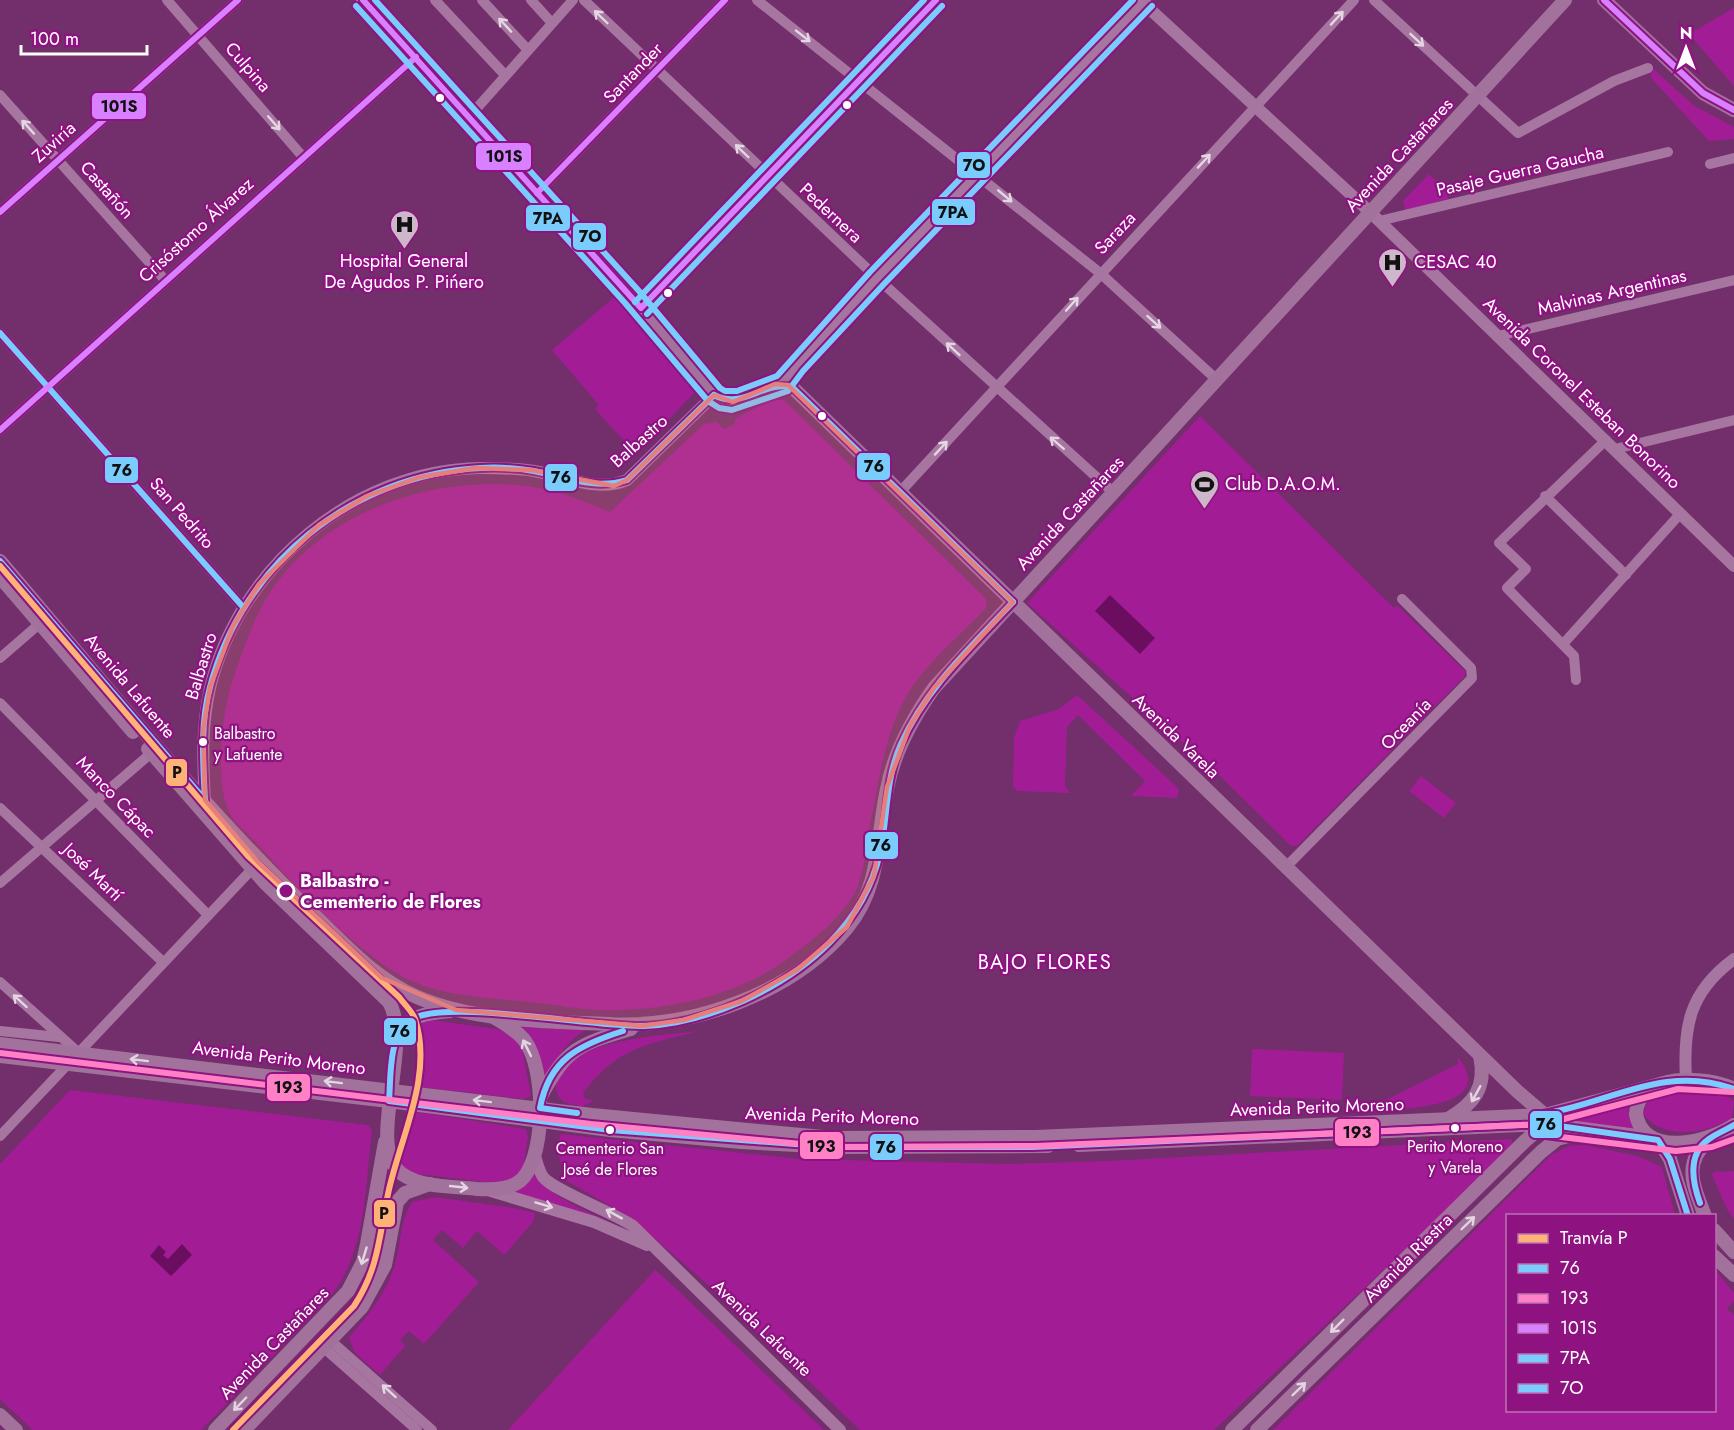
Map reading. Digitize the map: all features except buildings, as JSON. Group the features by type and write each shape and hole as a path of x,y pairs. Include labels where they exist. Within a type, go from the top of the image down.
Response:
{"main road":[{"path":"363,0 641,309 714,395 722,400 738,401 769,386 782,384"},
{"name":"Avenida Castañares","path":"540,1108 560,1063 569,1054 594,1040 642,1026 684,1020 742,1001 810,961 848,927 874,876 880,852 887,787 896,757 910,726 934,688 1114,493 1216,378 1375,217 1565,0"},
{"path":"1604,0 1703,93 1734,110"},
{"name":"Avenida Varela","path":"782,384 792,387 901,491 1545,1120"},
{"name":"Avenida Lafuente","path":"0,561 44,620 155,750 206,818 389,1002 394,1012 398,1038 387,1137"},
{"name":"Avenida Lafuente","path":"0,577 44,620"},
{"name":"Avenida Lafuente","path":"155,750 205,800 255,865 382,978 422,999 456,1011"},
{"name":"Avenida Lafuente","path":"398,1038 405,1025 414,1017 432,1012 456,1011 490,1015"},
{"path":"387,1137 390,1156 395,1167 402,1174 430,1184 487,1190 504,1188 518,1182 535,1156 540,1108 526,1042 490,1015"},
{"name":"Avenida Castañares","path":"490,1015 642,1026"},
{"name":"Avenida Perito Moreno","path":"0,1044 74,1058 390,1095 833,1138 1036,1137 1447,1120 1545,1120 1594,1131 1676,1143 1725,1132"},
{"name":"Avenida Perito Moreno","path":"0,1056 74,1058"},
{"path":"1447,1120 1470,1104 1478,1094 1482,1082 1480,1056"},
{"name":"Avenida Perito Moreno","path":"540,1108 741,1142 835,1148 1033,1147 1518,1126 1545,1120 1664,1083 1686,1079 1718,1082"},
{"path":"1718,1082 1734,1083"},
{"path":"1718,1082 1734,1089"},
{"path":"1664,1083 1646,1095 1636,1109 1639,1125 1655,1139 1670,1159 1688,1214"},
{"name":"Avenida Riestra","path":"1232,1430 1545,1120"},
{"path":"1518,1126 1525,1132 1525,1141"},
{"name":"Avenida Riestra","path":"1257,1430 1549,1145 1566,1136 1594,1131"},
{"path":"1705,1214 1692,1177 1692,1164 1697,1152 1725,1132"},
{"name":"Avenida Castañares","path":"215,1430 348,1291 363,1262 380,1157 387,1137"},
{"path":"244,1430 362,1307 385,1265 397,1202 405,1193 430,1184"},
{"path":"1716,1232 1734,1252"},
{"path":"1428,1236 1442,1250"},
{"path":"1716,1258 1734,1275"},
{"path":"0,1415 16,1430"}],"street":[{"name":"Culpina","path":"167,0 303,157"},
{"name":"Zuviría","path":"0,212 238,0"},
{"path":"435,0 505,75"},
{"path":"482,0 528,50"},
{"path":"531,0 551,22"},
{"path":"469,117 551,22 573,0"},
{"name":"Pedernera","path":"584,0 877,278 1114,493"},
{"name":"Santander","path":"537,193 725,0"},
{"path":"757,0 979,174 1100,273 1216,378"},
{"path":"641,309 936,0"},
{"name":"Saraza","path":"901,491 1354,0"},
{"path":"1374,0 1518,133 1614,81 1648,69"},
{"path":"782,384 796,365 877,278 1143,1"},
{"name":"Avenida Coronel Esteban Bonorino","path":"1143,1 1375,217 1733,565"},
{"name":"Crisóstomo Álvarez","path":"0,430 50,388 165,280 416,57"},
{"name":"Castañón","path":"0,95 165,280"},
{"name":"Pasaje Guerra Gaucha","path":"1375,217 1668,152"},
{"path":"1710,164 1734,158"},
{"name":"Malvinas Argentinas","path":"1498,336 1734,280"},
{"name":"San Pedrito","path":"0,333 243,607"},
{"name":"Balbastro","path":"206,818 203,729 208,697 224,645 243,607 277,562 297,542 327,519 367,496 420,477 475,468 532,470 600,486 614,486 627,480 714,395"},
{"path":"1616,449 1734,420"},
{"path":"1576,680 1574,656 1564,643 1506,588 1526,569 1499,543 1545,496 1606,440"},
{"path":"1545,496 1626,575"},
{"path":"1564,643 1680,514"},
{"name":"Oceanía","path":"1286,868 1472,678 1471,668 1402,599"},
{"path":"0,658 44,620"},
{"name":"Manco Cápac","path":"0,703 208,915"},
{"path":"0,883 155,750"},
{"name":"José Martí","path":"0,808 163,962"},
{"path":"0,1136 255,865"},
{"path":"1686,1079 1684,1048 1693,1007 1713,977 1734,959"},
{"path":"0,982 60,1037 74,1058"},
{"path":"0,1031 60,1037"},
{"name":"Avenida Lafuente","path":"535,1156 539,1169 549,1184 622,1218 840,1430"},
{"name":"Avenida Lafuente","path":"487,1190 594,1222 658,1252"},
{"path":"328,1345 417,1430"},
{"path":"328,1345 432,1430"}],"highlighted area":[{"path":"775,384 788,385 1013,602 934,688 910,726 887,787 874,876 847,927 797,970 742,1001 684,1020 642,1026 456,1010 382,978 258,862 205,800 203,730 210,687 233,626 259,584 319,525 367,496 420,477 475,468 532,470 614,486 627,480 714,395 733,402"}],"shaded area":[{"path":"1734,8 1734,86 1689,34"},
{"path":"1649,65 1693,105 1734,127 1734,139 1709,141 1653,80 1648,69"},
{"path":"1429,174 1446,190 1448,199 1406,211 1403,201"},
{"path":"618,294 634,311 630,315 636,321 640,318 696,381 694,393 636,454 595,409 599,405 552,350"},
{"path":"772,399 784,400 986,599 986,608 924,672 899,710 883,761 861,875 851,899 817,936 766,972 721,993 671,1005 596,1010 475,997 429,987 394,972 352,940 310,901 236,822 225,801 221,748 228,695 247,639 267,597 290,566 319,540 351,519 386,503 424,492 462,485 501,484 539,488 566,495 610,512 704,424 717,422 724,429 735,424 735,419"},
{"name":"Club D.A.O.M.","path":"1200,416 1394,608 1397,605 1465,671 1465,676 1297,846 1291,846 1222,778 1027,603"},
{"path":"1110,595 1155,638 1140,654 1095,611"},
{"path":"1077,695 1175,785 1179,790 1177,798 1131,796 1145,781 1078,715 1067,727 1065,786 1070,793 1017,791 1013,786 1014,738 1020,721 1059,709"},
{"path":"1421,776 1456,803 1444,818 1409,791"},
{"path":"430,1020 497,1029 512,1035 522,1047 531,1096 523,1099 421,1087 425,1051 420,1024"},
{"path":"518,1024 587,1029 574,1038 562,1051 545,1077 541,1077 533,1041"},
{"path":"700,1031 649,1044 621,1057 596,1078 583,1093 585,1099 594,1100 582,1107 564,1102 558,1096 557,1077 568,1063 586,1052 636,1039"},
{"path":"1252,1049 1344,1053 1342,1100 1250,1096"},
{"path":"1458,1057 1468,1075 1466,1088 1455,1097 1419,1107 1366,1110 1458,1064"},
{"path":"1693,1088 1722,1093 1734,1101 1732,1119 1709,1128 1685,1132 1662,1128 1652,1123 1643,1114 1648,1101 1665,1093"},
{"path":"70,1090 368,1125 372,1130 358,1239 342,1279 330,1297 201,1430 33,1430 0,1399 0,1164"},
{"path":"1632,1095 1628,1110 1636,1131 1556,1119"},
{"path":"416,1112 526,1129 528,1137 523,1170 511,1182 493,1183 410,1173 400,1164"},
{"path":"561,1134 800,1159 1007,1164 1109,1161 1511,1139 1514,1147 1214,1430 860,1430 713,1289 631,1218 567,1181 556,1148"},
{"path":"1584,1145 1638,1156 1662,1167 1675,1214 1506,1214 1506,1412 1716,1412 1716,1270 1734,1293 1734,1301 1727,1309 1734,1315 1734,1430 1273,1430 1551,1155 1568,1146"},
{"path":"533,1171 541,1182 564,1200 632,1235 512,1194 524,1185"},
{"path":"1734,1171 1734,1219 1712,1175 1714,1172"},
{"path":"435,1197 535,1213 533,1222 504,1255 477,1231 463,1248 442,1230 433,1240 479,1282 424,1344 409,1331 400,1340 405,1346 380,1375 355,1353 349,1338 376,1303 392,1275 403,1225 412,1202"},
{"path":"182,1244 192,1255 171,1276 150,1256 159,1245 166,1252 163,1255 168,1259"},
{"path":"655,1270 667,1280 824,1430 508,1430"}],"tram line":[{"name":"P","path":"0,566 248,856 399,997 415,1019 420,1041 418,1085 393,1173 377,1252 369,1278 354,1306 233,1430"}],"transit line":[{"name":"101S","path":"0,212 238,0"},
{"name":"101S","path":"363,0 641,308 936,0"},
{"name":"7O","path":"375,0 639,291 720,388 725,391 737,391 777,376 870,272 1133,0"},
{"name":"101S","path":"537,193 725,0"},
{"name":"7O","path":"635,302 924,0"},
{"name":"101S","path":"1604,0 1703,93 1734,110"},
{"name":"7PA","path":"356,6 625,303 708,401 719,408 732,410 788,391 803,371 884,284 1152,6"},
{"name":"7PA","path":"647,314 942,6"},
{"name":"101S","path":"0,430 416,57"},
{"name":"76","path":"0,333 243,607"},
{"name":"76","path":"714,395 724,399 734,399 781,386 792,387 1013,602"},
{"name":"76","path":"205,800 203,743 205,715 210,687 226,642 248,601 276,565 309,534 347,508 388,488 433,474 500,468 534,471 592,483 615,483 627,480 714,395"},
{"name":"76","path":"0,561 205,800"},
{"name":"76","path":"1013,602 951,668 923,704 911,724 892,771 883,839 872,879 861,902 846,923 830,943 810,960 789,976 743,1001 707,1014 669,1023 644,1026 485,1013 426,1014 409,1021 397,1037 392,1058 389,1101 610,1130 835,1147 1033,1147 1545,1124 1658,1140 1670,1159 1687,1214"},
{"name":"76","path":"577,1113 540,1108 544,1091 551,1077 568,1056 593,1042 623,1031"},
{"name":"193","path":"0,1053 591,1124 833,1147 1036,1146 1545,1124 1678,1089 1733,1092"},
{"name":"76","path":"1537,1115 1659,1083 1708,1082 1734,1089"},
{"name":"76","path":"1700,1203 1693,1168 1697,1152 1709,1139 1734,1125"},
{"name":"193","path":"1537,1134 1676,1151 1712,1147 1734,1139"}],"place":[{"name":"Hospital General De Agudos P. Pińero","path":"404,250"},
{"name":"CESAC 40","path":"1393,288"},
{"name":"Club D.A.O.M.","path":"1204,510"},
{"name":"Balbastro y Lafuente","path":"203,742"},
{"name":"Balbastro - Cementerio de Flores","path":"286,891"},
{"name":"Perito Moreno y Varela","path":"1455,1128"},
{"name":"Cementerio San José de Flores","path":"610,1130"}],"district":[{"name":"BAJO FLORES","path":"1045,962"}]}
